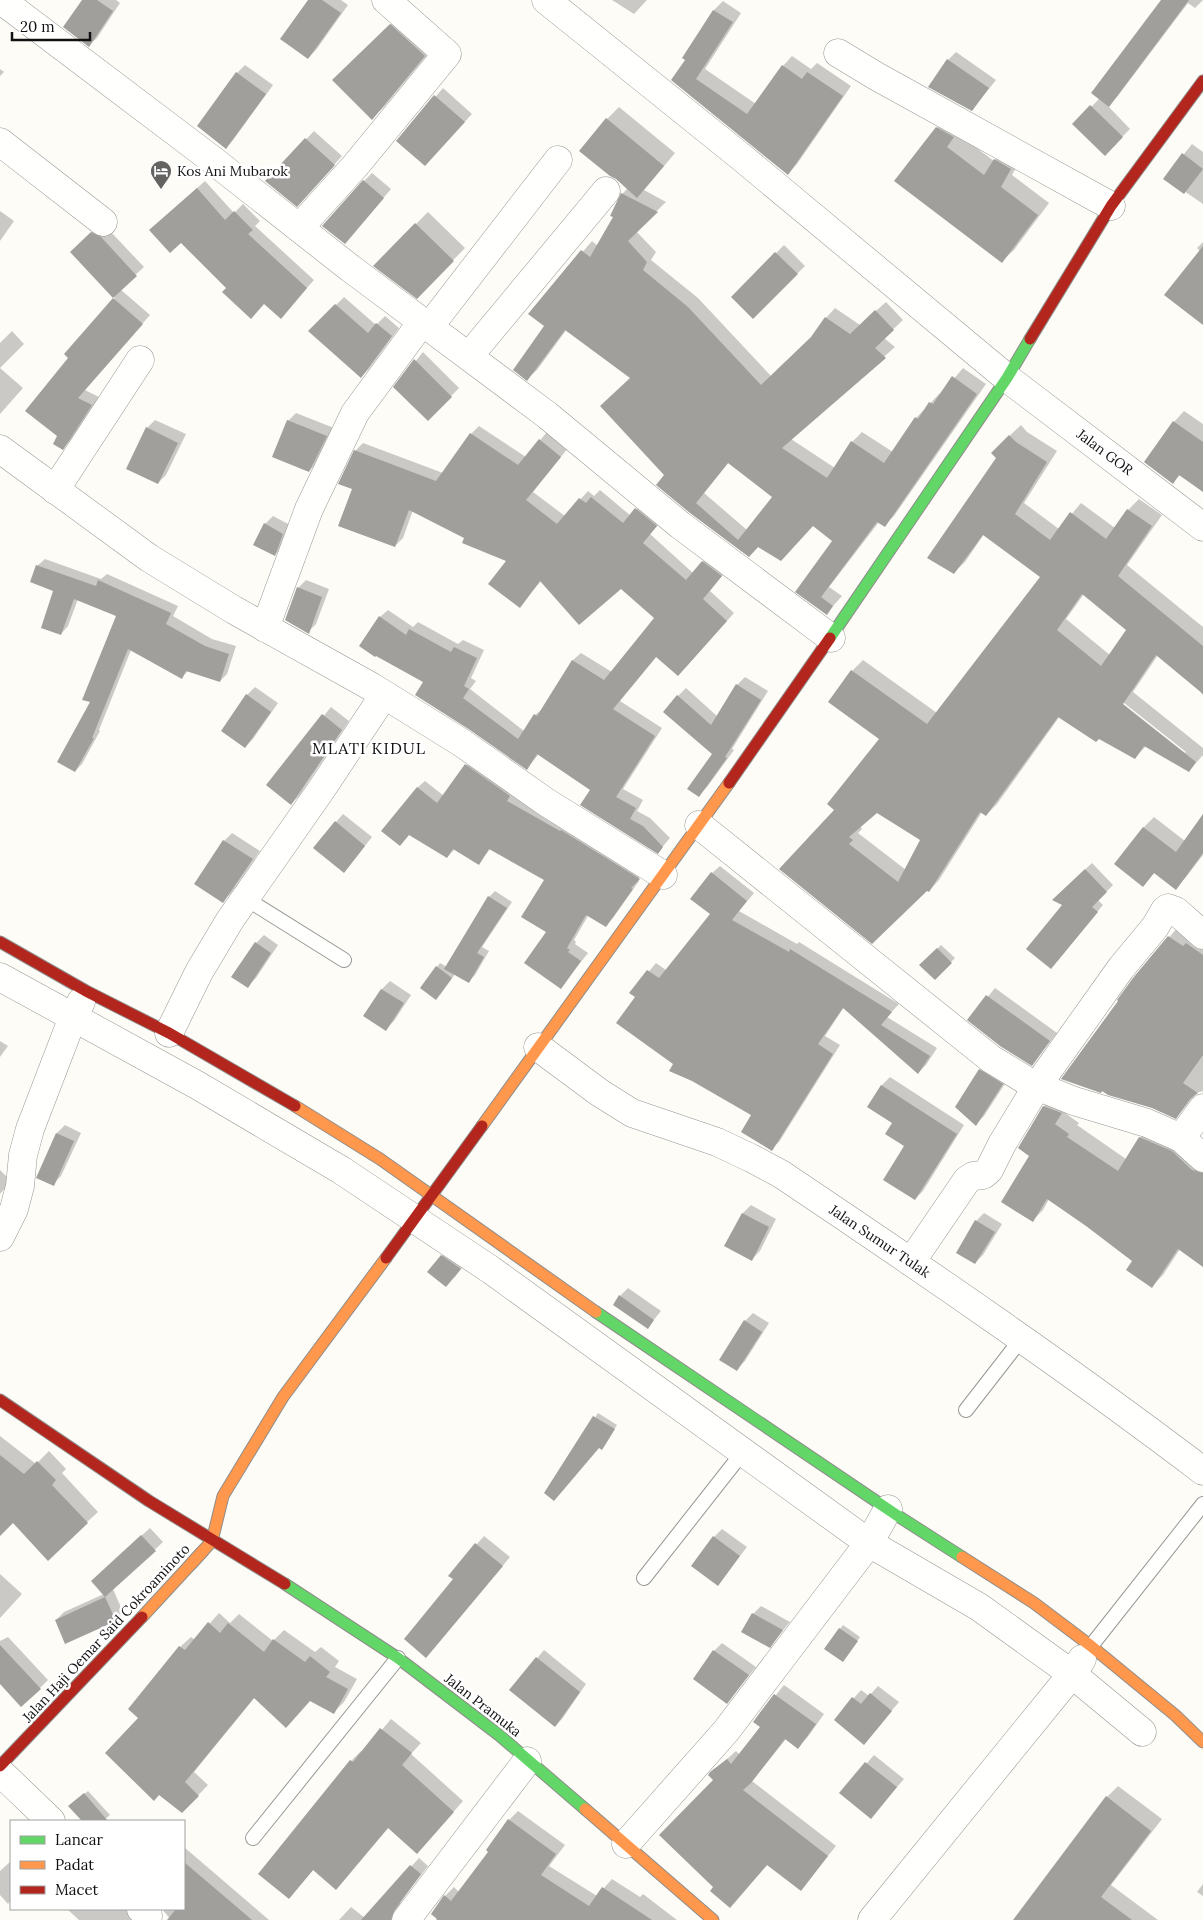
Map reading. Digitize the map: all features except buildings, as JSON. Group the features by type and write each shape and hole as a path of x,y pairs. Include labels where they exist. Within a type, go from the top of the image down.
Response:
{"street":[{"path":"1,0 425,324 548,415 680,525 831,638"},
{"path":"299,228 355,166 447,54 386,0"},
{"name":"Jalan GOR","path":"546,0 740,156 1007,378 1203,527"},
{"path":"838,53 1110,206"},
{"path":"212,1541 224,1496 283,1397 663,875 831,638 1007,378 1110,206 1203,81"},
{"path":"1,145 103,222"},
{"path":"265,628 309,509 356,413 425,324 558,160"},
{"path":"469,356 606,191"},
{"path":"55,490 140,360"},
{"path":"0,449 140,552 265,628 384,695 462,743 546,802 663,875"},
{"path":"169,1033 199,972 230,920 321,790 384,695"},
{"path":"699,825 991,1059 1037,1086 1074,1101 1147,1123 1180,1138 1203,1158"},
{"path":"911,1262 966,1180 972,1176 984,1175 989,1170 1002,1144 1037,1086 1121,968 1155,927 1165,910 1168,908 1176,911 1203,935"},
{"path":"0,942 80,1004 197,1085 333,1165 478,1231 560,1288 879,1525 979,1607 1081,1660 1175,1715 1203,1742"},
{"path":"0,977 169,1033 323,1123 380,1159 423,1207 606,1352 743,1452 879,1525 1034,1603 1142,1732"},
{"path":"0,1237 14,1209 20,1186 23,1155 30,1129 80,1004"},
{"name":"Jalan Sumur Tulak","path":"538,1047 600,1093 632,1113 717,1142 781,1174 1022,1338 1203,1471"},
{"path":"1180,1138 1203,1108"},
{"name":"Jalan Pramuka","path":"0,1400 149,1501 274,1577 398,1658 499,1734 713,1920"},
{"path":"626,1844 726,1731 879,1525"},
{"name":"Jalan Haji Oemar Said Cokroaminoto","path":"0,1766 212,1541"},
{"path":"872,1920 1081,1660"},
{"path":"406,1920 528,1761"},
{"path":"0,1772 50,1820"}],"lane":[{"path":"245,898 344,960"},
{"path":"966,1410 1022,1338"},
{"path":"644,1578 743,1452"},
{"path":"1081,1660 1203,1504"},
{"path":"253,1838 398,1658"}],"traffic: fast":[{"path":"830,638 1007,378 1030,339"},
{"path":"596,1312 898,1516 962,1557"},
{"path":"285,1584 398,1658 499,1735 585,1809"}],"traffic: slow":[{"path":"482,1126 729,783"},
{"path":"295,1106 380,1159 596,1312"},
{"path":"191,1564 212,1541 223,1496 283,1397 386,1258"},
{"path":"142,1617 203,1551"},
{"path":"962,1557 1034,1603 1091,1646 1175,1715 1203,1742"},
{"path":"585,1809 713,1920"}],"traffic: jam":[{"path":"1030,339 1111,206 1203,81"},
{"path":"729,783 830,638"},
{"path":"0,942 86,991 169,1033 295,1106"},
{"path":"386,1258 482,1126"},
{"path":"0,1400 149,1501 285,1584"},
{"path":"0,1766 142,1617"}],"place":[{"name":"Kos Ani Mubarok","path":"161,190"}],"district":[{"name":"MLATI KIDUL","path":"369,748"}]}
